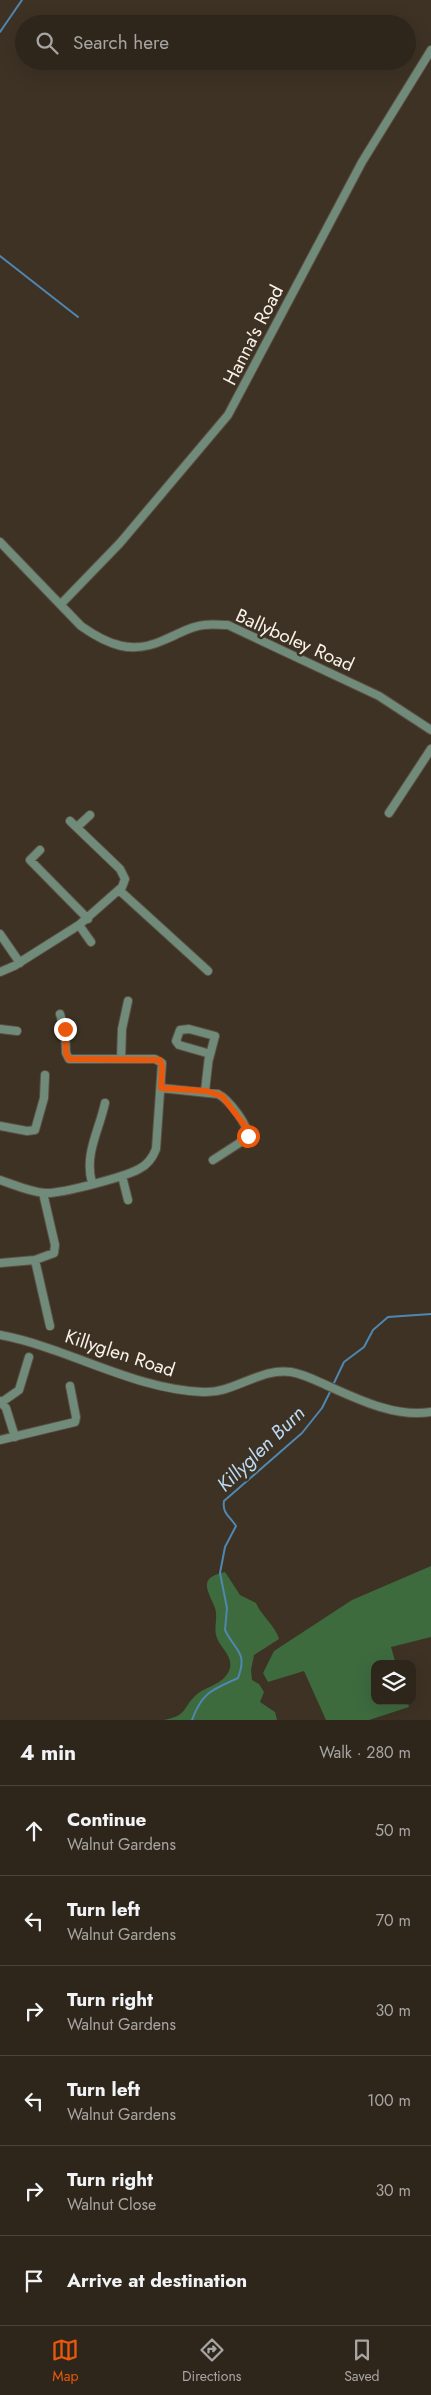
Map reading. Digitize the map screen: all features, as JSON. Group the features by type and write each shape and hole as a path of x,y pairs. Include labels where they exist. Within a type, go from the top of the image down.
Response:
{"street":[{"name":"Hanna's Road","path":"61,604 120,543 228,415 362,162 431,50"},
{"name":"Ballyboley Road","path":"0,542 81,626 96,637 124,648 155,643 204,625 228,626 379,696 431,730"},
{"path":"389,813 431,749"},
{"path":"77,827 90,815"},
{"path":"0,972 17,964 79,926 119,890 125,879 120,869 70,821"},
{"path":"40,850 30,860 88,919"},
{"path":"119,890 208,971"},
{"path":"79,926 91,942"},
{"path":"0,934 17,964"},
{"path":"122,1059 122,1030 128,1001"},
{"path":"0,1180 43,1193 61,1192 122,1176 140,1169 154,1154 157,1140 161,1088 162,1067 160,1060 69,1059 66,1053 64,1027 60,1014"},
{"path":"0,1029 17,1031"},
{"path":"206,1091 215,1036 189,1029 180,1030 176,1041 179,1045 206,1053 210,1059"},
{"path":"0,1126 27,1131 36,1130 44,1098 45,1075"},
{"path":"161,1088 206,1091 218,1094 226,1099 248,1132 247,1138 213,1160"},
{"path":"92,1183 89,1154 105,1103"},
{"path":"122,1176 128,1200"},
{"path":"0,1263 35,1260 52,1255 55,1250 43,1193"},
{"path":"35,1260 50,1326"},
{"name":"Killyglen Road","path":"0,1335 38,1344 133,1378 173,1388 210,1392 283,1371 302,1375 336,1390 396,1410 431,1412"},
{"path":"15,1436 9,1414 1,1402 18,1390 29,1358"},
{"path":"0,1440 75,1422 76,1417 70,1386"}],"green space":[{"path":"431,1566 431,1637 391,1647 395,1660 371,1660 371,1705 408,1705 409,1707 369,1720 326,1720 304,1671 268,1682 263,1673 274,1651 352,1600"},
{"path":"225,1572 240,1595 256,1603 275,1629 279,1639 254,1655 251,1670 252,1680 259,1684 264,1692 260,1702 275,1712 277,1720 163,1720 181,1714 196,1695 222,1680 229,1671 230,1659 216,1635 216,1611 207,1586 211,1578"}],"waterway":[{"path":"0,32 22,0"},
{"path":"0,256 78,317"},
{"name":"Killyglen Burn","path":"333,1385 344,1362 364,1347 373,1330 388,1317 431,1314"},
{"name":"Killyglen Burn","path":"192,1720 204,1698 215,1689 238,1678 241,1669 242,1662 239,1652 225,1630 227,1608 220,1573 225,1547 236,1526 225,1512 224,1501 302,1433 322,1408 331,1390"}],"route":[{"path":"65,1029 66,1053 69,1059 160,1060 162,1063 161,1088 206,1091 222,1096 229,1102 246,1127 248,1136"}]}
